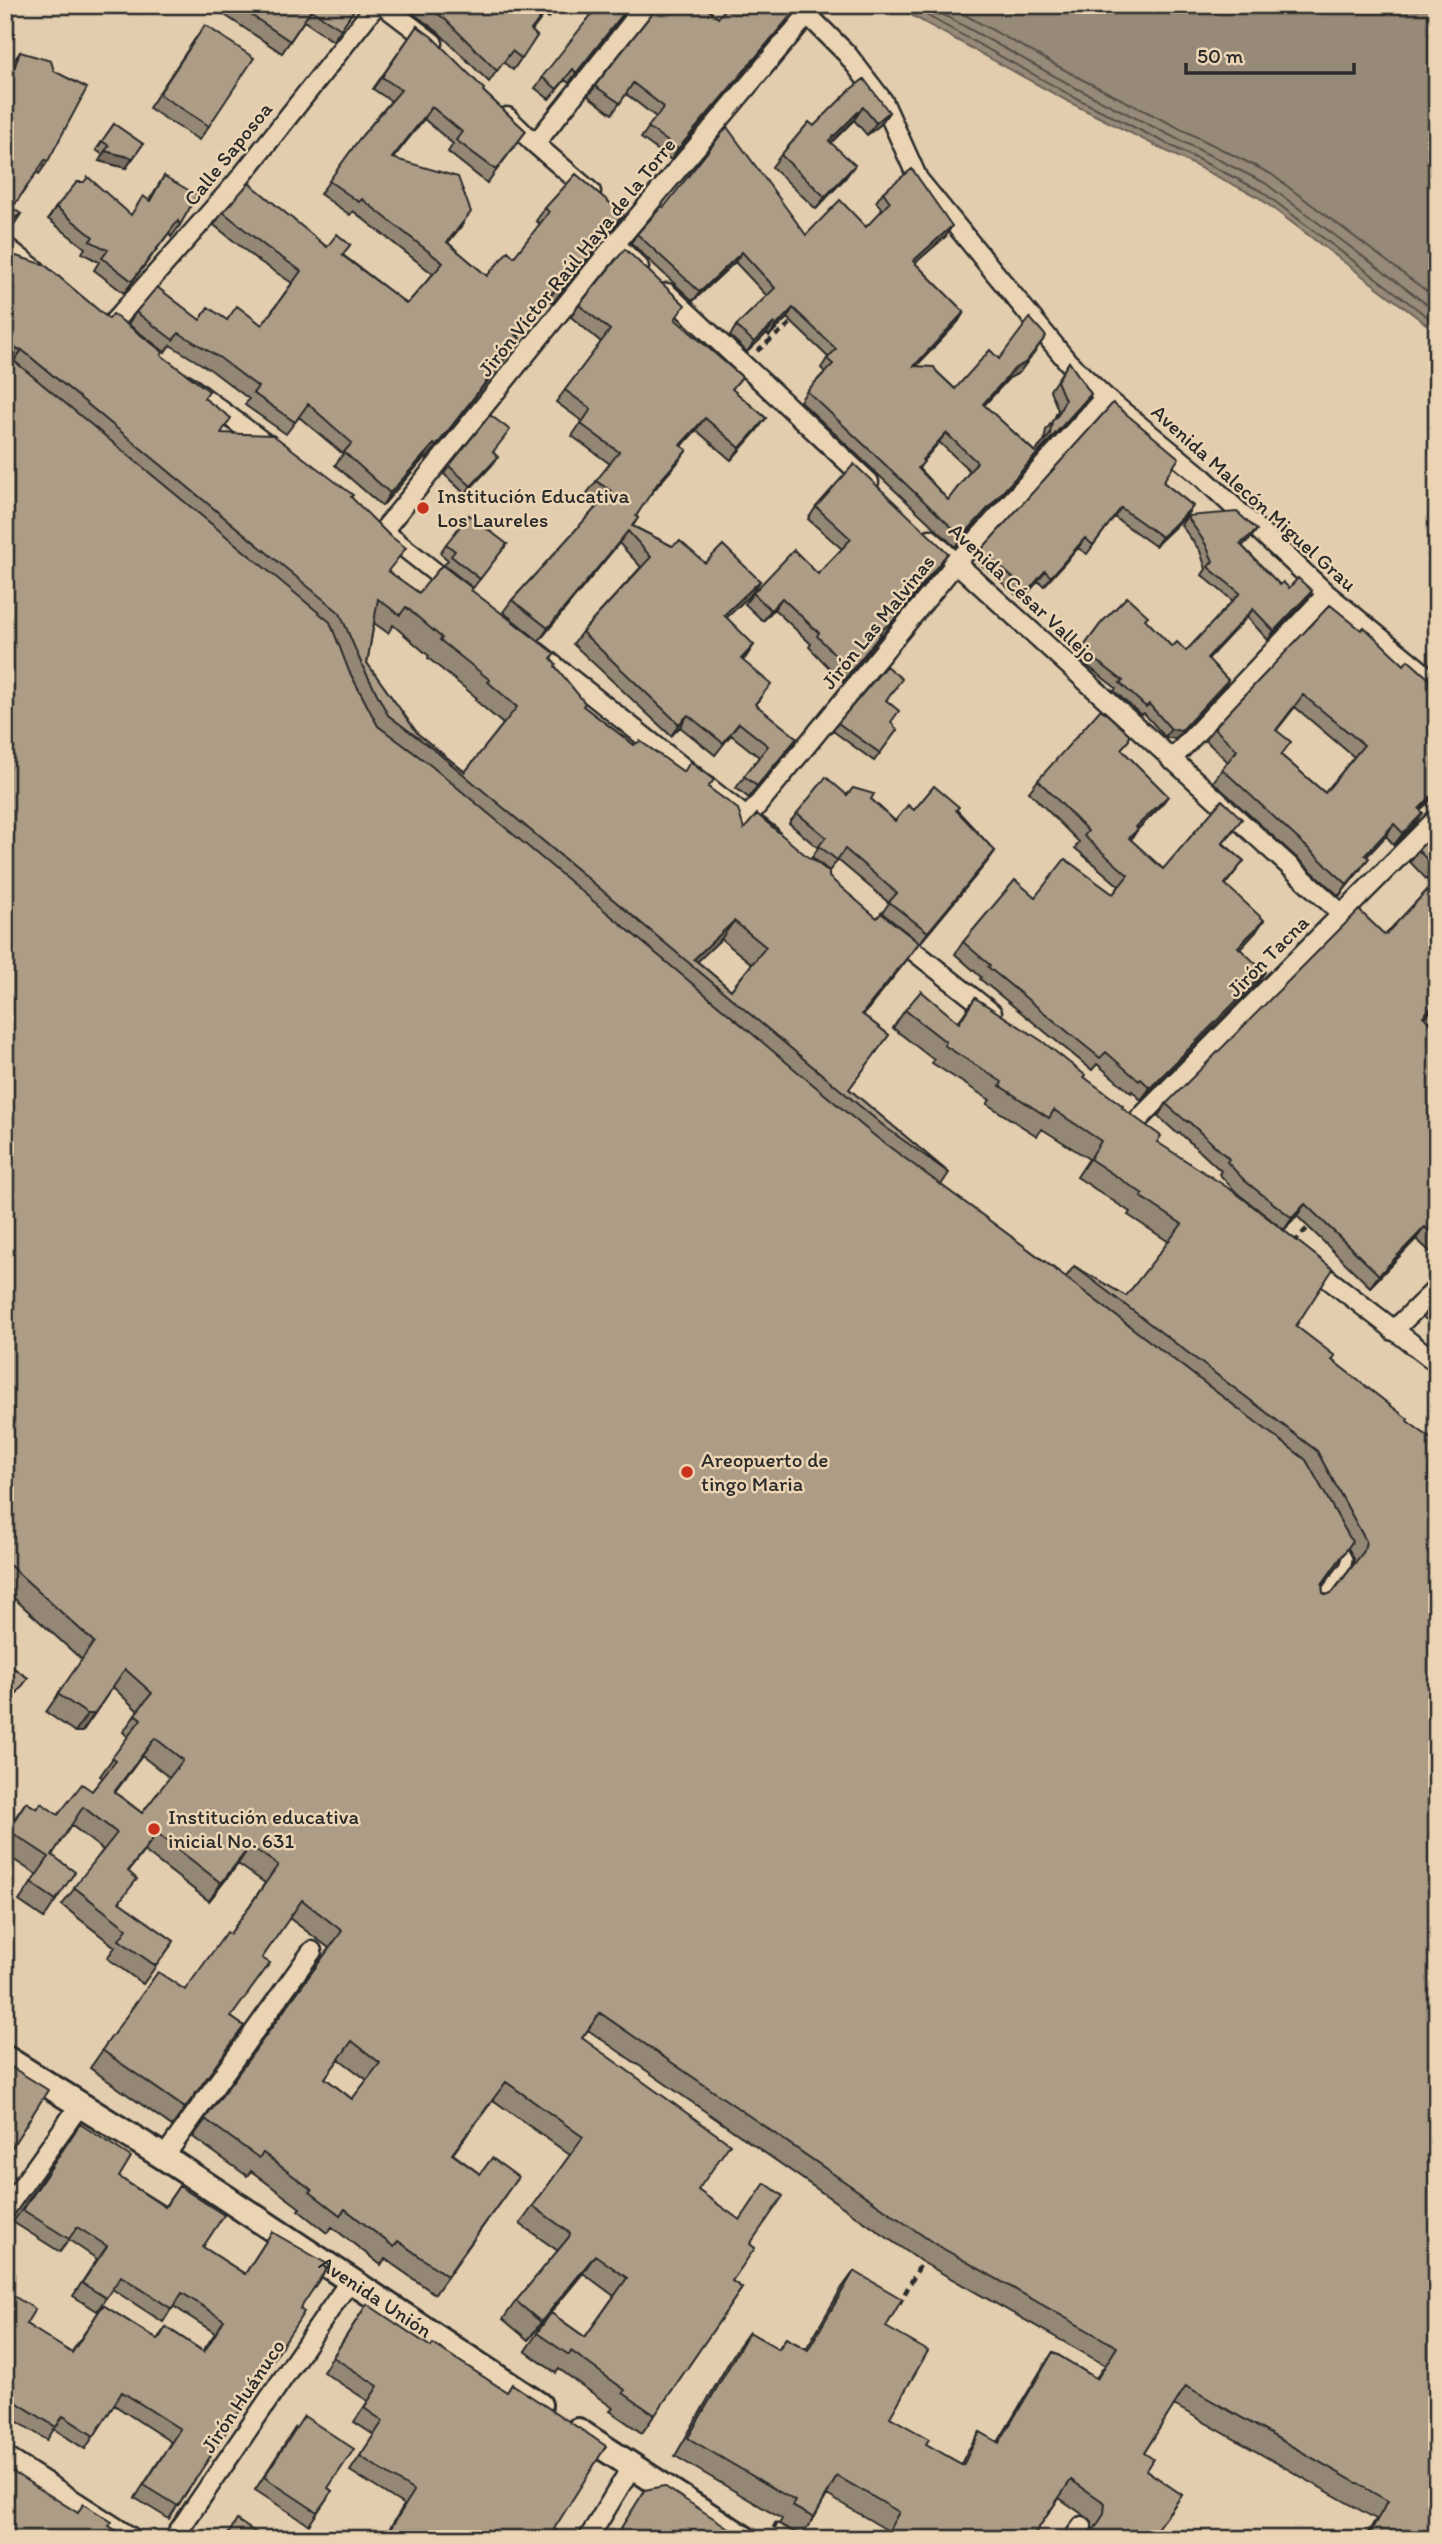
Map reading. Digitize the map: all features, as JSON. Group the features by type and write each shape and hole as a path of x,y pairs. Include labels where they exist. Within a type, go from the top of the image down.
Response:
{"main road":[{"name":"Avenida Unión","path":"5,2057 164,2157 746,2539"}],"street":[{"name":"Calle Saposoa","path":"110,326 236,183 376,5"},
{"path":"383,5 431,41 450,60"},
{"path":"535,144 646,5"},
{"name":"Jirón Víctor Raúl Haya de la Torre","path":"468,598 377,527 615,244 626,222 803,10"},
{"name":"Avenida Malecón Miguel Grau","path":"803,10 847,54 883,101 918,179 1068,362 1105,397 1203,478 1327,594 1437,684"},
{"path":"497,107 535,144 602,201"},
{"path":"615,244 885,496"},
{"path":"5,246 47,278"},
{"path":"171,373 287,459"},
{"name":"Jirón Las Malvinas","path":"747,818 956,563 1105,397"},
{"name":"Avenida César Vallejo","path":"915,525 1342,914"},
{"path":"1171,760 1327,594"},
{"path":"522,640 779,844"},
{"name":"Jirón Tacna","path":"1132,1126 1434,825"},
{"path":"886,929 1004,1023"},
{"path":"1289,1249 1437,1363"},
{"path":"1393,1331 1437,1288"},
{"path":"164,2157 312,1951"},
{"path":"5,2210 80,2105"},
{"name":"Jirón Huánuco","path":"173,2539 351,2279"},
{"path":"5,2456 134,2539"},
{"path":"588,2539 632,2466"}],"lane":[{"path":"1315,1606 1346,1565 1347,1559 1335,1537"}],"path":[{"path":"743,363 804,313"},
{"path":"1289,1249 1315,1219"},
{"path":"897,2307 922,2262"},
{"path":"768,2539 787,2504"}],"water":[{"path":"893,5 1437,5 1437,337 1430,327 1258,197 1071,103"}],"building":[{"path":"236,5 357,5 341,29 311,10 290,41"},
{"path":"426,5 550,5 531,30 537,36 522,59 512,51 497,71 446,20"},
{"path":"599,5 630,5 576,73 573,69 557,89 542,77"},
{"path":"659,5 703,5 718,18 728,5 797,5 678,149 648,127 664,107 633,83 620,103 595,86"},
{"path":"205,25 254,58 209,126 159,94"},
{"path":"417,26 432,37 484,89 483,91 526,131 496,170 456,140 462,132 432,107 392,158 458,177 471,212 447,242 487,276 508,251 514,257 549,212 545,208 576,174 623,214 562,290 557,287 516,335 520,338 436,446 434,444 390,493 344,452 352,443 308,404 295,422 253,393 258,387 220,358 179,333 173,340 136,312 157,287 200,320 208,307 227,320 237,306 262,325 301,271 223,212 249,183 327,247 337,234 350,245 342,255 407,304 443,263 362,199 359,202 329,181 360,138 401,90 382,77"},
{"path":"20,52 51,61 54,71 87,88 48,161 45,160 13,207 5,202 5,70 12,74"},
{"path":"864,79 889,112 876,123 863,107 829,141 855,165 825,197 781,155 809,122 814,126"},
{"path":"114,124 143,144 133,158 105,151 109,146 102,141"},
{"path":"727,127 806,235 840,200 866,227 890,202 883,192 912,169 952,226 913,261 964,312 914,366 934,367 955,389 990,350 999,359 1030,318 1046,336 1025,363 1015,368 983,404 1035,452 1050,435 1052,421 1065,400 1057,381 1069,362 1091,394 962,537 807,391 833,364 827,359 836,349 793,308 775,327 774,323 754,342 736,326 775,288 742,252 700,292 637,234 662,206 664,207","holes":["946,433 977,462 948,500 918,468"]},
{"path":"164,176 197,195 180,225 178,221 132,281 102,258 108,250 90,241 93,237 56,207 77,182 84,182 88,177 131,215 143,196 150,201"},
{"path":"14,209 21,214 8,222 6,227 10,236 5,244 5,220"},
{"path":"625,249 685,305 675,319 742,377 732,389 766,418 740,448 705,418 680,445 687,450 657,484 632,526 672,546 680,541 705,563 723,545 760,581 724,615 754,645 741,659 771,684 755,704 797,738 757,786 744,776 768,746 739,723 723,743 688,715 679,724 582,632 651,557 628,531 548,628 512,600 611,491 596,481 619,452 581,424 591,409 565,390 610,330 579,305"},
{"name":"Areopuerto de tingo Maria","path":"16,256 45,265 109,319 113,314 209,391 204,398 231,418 221,433 273,435 353,495 351,497 406,548 388,571 419,593 442,565 555,654 551,658 555,666 585,703 583,706 634,745 640,741 684,772 690,762 714,780 708,787 738,809 744,829 757,814 829,872 829,877 877,918 881,913 919,943 862,1014 889,1035 849,1089 949,1173 885,1127 438,753 388,715 362,665 340,613 22,350 16,348 12,351 13,360 330,622 349,671 378,726 429,764 876,1137 1306,1460 1352,1542 1322,1584 1323,1593 1327,1595 1333,1592 1364,1551 1366,1541 1317,1451 1074,1266 1126,1296 1182,1224 1090,1159 1101,1141 1054,1110 1049,1118 1000,1086 1002,1082 944,1045 946,1042 905,1010 921,991 959,1023 975,998 1042,1041 1123,1106 1122,1108 1161,1136 1157,1142 1236,1193 1333,1269 1296,1326 1335,1356 1332,1360 1437,1443 1436,2539 1366,2539 1388,2501 1186,2386 1144,2453 1153,2459 1146,2470 1182,2495 1149,2539 1079,2539 1084,2532 1095,2528 1104,2514 1105,2503 1071,2480 1031,2539 884,2539 899,2512 837,2476 814,2518 792,2506 795,2501 688,2438 749,2332 779,2349 786,2338 808,2350 854,2271 902,2299 886,2327 928,2351 890,2417 929,2439 926,2444 963,2465 980,2432 999,2443 1053,2352 1097,2379 1117,2347 935,2244 600,2013 582,2038 730,2144 698,2190 740,2220 765,2183 783,2196 750,2244 755,2248 732,2281 742,2288 655,2415 571,2351 569,2355 537,2333 551,2313 585,2337 627,2278 595,2255 541,2322 516,2301 569,2237 570,2233 533,2206 583,2137 506,2082 452,2154 480,2174 492,2158 518,2177 447,2276 398,2241 394,2247 345,2209 340,2215 263,2153 259,2158 205,2119 342,1931 302,1900 262,1958 270,1963 231,2017 244,2026 185,2108 102,2050 158,1972 185,1990 227,1932 230,1934 278,1865 250,1846 221,1883 157,1833 128,1871 137,1879 119,1902 174,1941 156,1966 119,1940 127,1929 74,1887 117,1833 83,1807 52,1855 75,1872 56,1900 31,1883 49,1857 8,1830 26,1802 37,1809 41,1803 58,1815 82,1784 92,1791 116,1761 112,1758 141,1719 135,1714 152,1693 125,1669 94,1714 87,1714 58,1694 94,1642 5,1561 5,270","holes":["378,599 400,615 406,607 517,707 465,772 418,734 367,663","734,921 766,947 731,990 694,959","155,1738 183,1760 142,1813 114,1792","352,2041 380,2063 352,2099 325,2078"]},
{"path":"1113,403 1179,458 1163,482 1193,506 1162,537 1121,508 1093,545 1085,538 1051,577 1045,571 1028,591 981,550"},
{"path":"490,415 510,430 493,452 498,457 471,486 449,466"},
{"path":"854,464 948,553 893,621 879,632 881,634 851,671 817,636 819,633 782,598 771,610 753,593 794,550 818,574 851,539 816,507"},
{"path":"1237,512 1257,530 1240,544 1280,585 1283,582 1289,588 1298,578 1312,591 1274,631 1253,609 1207,658 1228,680 1181,731 1171,729 1149,704 1146,707 1120,683 1123,681 1082,649 1102,622 1127,597 1148,616 1145,619 1172,647 1177,642 1186,651 1240,593 1208,567 1213,561 1187,516"},
{"path":"469,515 507,544 480,579 451,556 455,551 446,544"},
{"path":"1330,605 1361,630 1364,627 1404,665 1408,660 1437,686 1437,790 1419,809 1423,813 1403,833 1394,824 1365,855 1369,858 1347,884 1222,769 1237,750 1214,728","holes":["1303,695 1364,745 1325,793 1281,755 1291,742 1276,730"]},
{"path":"886,666 902,679 886,700 899,711 891,722 897,730 880,753 838,723"},
{"path":"1101,709 1129,734 1129,740 1121,749 1168,796 1136,827 1138,829 1129,838 1163,869 1222,800 1242,819 1222,843 1244,861 1225,884 1264,920 1238,947 1265,972 1150,1088 1106,1052 1100,1058 988,967 990,965 963,942 1015,880 1035,897 1065,859 1113,894 1128,875 1084,836 1088,831 1038,780"},
{"path":"826,777 847,795 853,788 874,794 871,799 895,821 908,805 914,810 934,786 959,807 956,810 995,851 928,932 889,902 897,893 845,849 837,860 819,846 826,837 797,813"},
{"path":"1437,831 1437,870 1418,850"},
{"path":"1437,880 1437,1002 1423,1016 1437,1030 1437,1238 1425,1227 1379,1275 1305,1204 1292,1218 1245,1181 1227,1162 1229,1159 1166,1104 1359,910 1385,935"},
{"path":"5,1662 28,1678 11,1701 5,1697"},
{"path":"5,2063 48,2090 5,2158"},
{"path":"80,2124 131,2157 119,2177 165,2207 179,2186 224,2215 203,2247 245,2274 272,2232 329,2265 300,2309 304,2312 178,2506 144,2485 180,2429 122,2392 94,2436 63,2416 56,2427 5,2395 7,2292 35,2309 26,2324 72,2353 103,2305 158,2340 166,2327 204,2352 224,2320 182,2293 172,2309 121,2276 106,2298 82,2283 107,2246 77,2227 69,2239 23,2210"},
{"path":"367,2304 431,2347 433,2344 507,2392 512,2384 606,2446 554,2529 564,2536 562,2539 384,2539 414,2491 360,2456 383,2421 364,2408 378,2386 333,2357"},
{"path":"304,2416 354,2449 328,2488 332,2491 317,2512 264,2477"},
{"path":"5,2467 78,2513 83,2504 112,2522 109,2526 130,2539 5,2539"},
{"path":"664,2486 741,2536 739,2539 614,2539 645,2490"},
{"path":"237,2520 265,2539 225,2539"}],"place":[{"name":"Institución Educativa Los Laureles","path":"423,508"},
{"name":"Areopuerto de tingo Maria","path":"687,1472"},
{"name":"Institución educativa inicial No. 631","path":"154,1829"}]}
